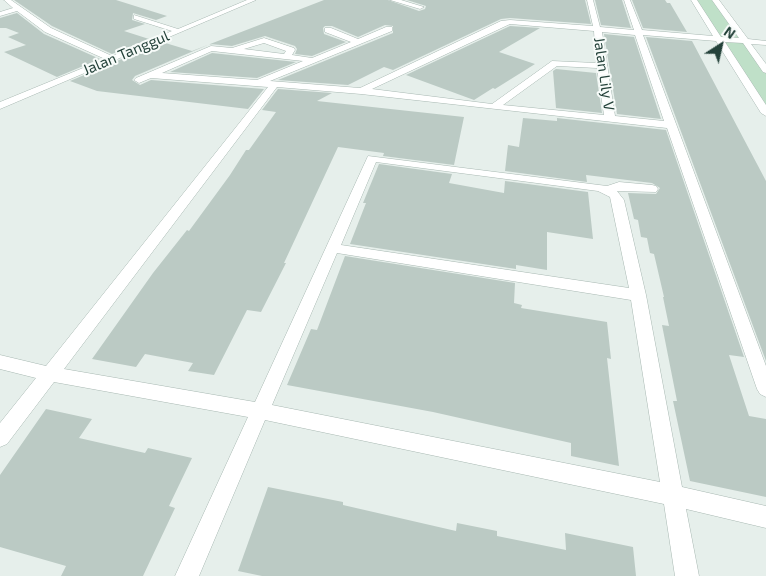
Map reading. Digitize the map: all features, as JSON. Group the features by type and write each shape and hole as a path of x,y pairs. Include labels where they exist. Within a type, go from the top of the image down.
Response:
{"street":[{"path":"6,0 48,30 112,59"},
{"name":"Jalan Tanggul","path":"0,106 252,0"},
{"path":"393,0 420,6"},
{"name":"Jalan Lily V","path":"588,0 597,30 610,119"},
{"path":"627,0 728,288 766,389"},
{"path":"694,0 766,113"},
{"path":"715,0 766,70"},
{"path":"0,14 19,8"},
{"path":"137,17 178,31"},
{"path":"361,91 504,23 518,22 639,34 766,43"},
{"path":"255,84 389,29"},
{"path":"328,30 359,42"},
{"path":"233,51 259,40 264,40 291,50 287,57"},
{"path":"139,80 205,50 214,48 312,60"},
{"path":"494,107 555,63 601,66"},
{"path":"150,75 361,91 672,125"},
{"path":"0,438 274,85"},
{"path":"187,576 372,158 608,190 619,186 652,190"},
{"path":"608,190 618,200 638,295 687,576"},
{"path":"332,248 638,295"},
{"path":"0,362 50,374 260,411 673,495 766,517"}],"green space":[{"path":"694,0 715,0 766,70 766,114"}],"building":[{"path":"14,0 116,0 167,16 156,20 133,13 132,20 145,24 124,31 149,39 112,54 52,26"},
{"path":"324,0 388,0 419,11 425,9 426,6 407,0 585,0 591,24 501,19 393,70 384,67 348,85 278,80 393,33 393,26 385,25 358,37 332,26 325,26 323,28 324,34 346,42 312,56 295,54 297,49 295,46 265,36 232,46 210,44"},
{"path":"595,0 622,0 631,28 601,25"},
{"path":"632,0 665,0 667,3 670,3 687,32 643,28"},
{"path":"17,13 44,34 100,59 57,77 4,52 26,45 8,37 19,33 6,28 0,28 0,18"},
{"path":"510,26 540,28 499,52 535,64 474,100 406,75"},
{"path":"604,34 634,37 661,119 617,114"},
{"path":"646,37 692,41 766,181 766,361"},
{"path":"162,42 192,51 209,44 135,76 132,80 140,85 151,80 264,89 248,109 97,91 70,81"},
{"path":"212,53 296,62 257,78 170,72"},
{"path":"556,69 596,73 602,113 556,108 553,71"},
{"path":"278,89 332,93 317,101 464,117 454,165 383,156 384,153 338,147 284,263 286,263 261,312 247,310 214,375 188,371 193,363 145,354 136,367 92,359 153,273 187,230 189,231 246,150 249,150 276,112 262,110"},
{"path":"523,118 557,121 557,118 666,130 744,357 729,355 749,416 766,419 766,497 690,481 673,401 677,401 662,325 669,326 664,297 654,254 650,253 647,238 641,237 638,220 634,219 628,193 656,194 660,188 652,183 586,175 587,182 505,171 508,145 519,147"},
{"path":"379,164 452,174 449,183 504,193 505,181 588,192 593,239 547,232 547,270 516,265 516,269 350,244 366,203 363,203"},
{"path":"345,256 515,283 514,303 522,305 521,308 607,322 611,359 607,358 619,466 571,456 571,443 433,412 287,385 311,329 317,330"},
{"path":"46,409 92,419 79,438 145,453 148,448 192,458 169,506 175,508 143,576 61,576 66,566 0,547 0,475"},
{"path":"268,487 343,502 343,505 456,531 457,523 497,531 497,536 566,550 565,533 633,547 636,576 262,576 238,571"}]}
